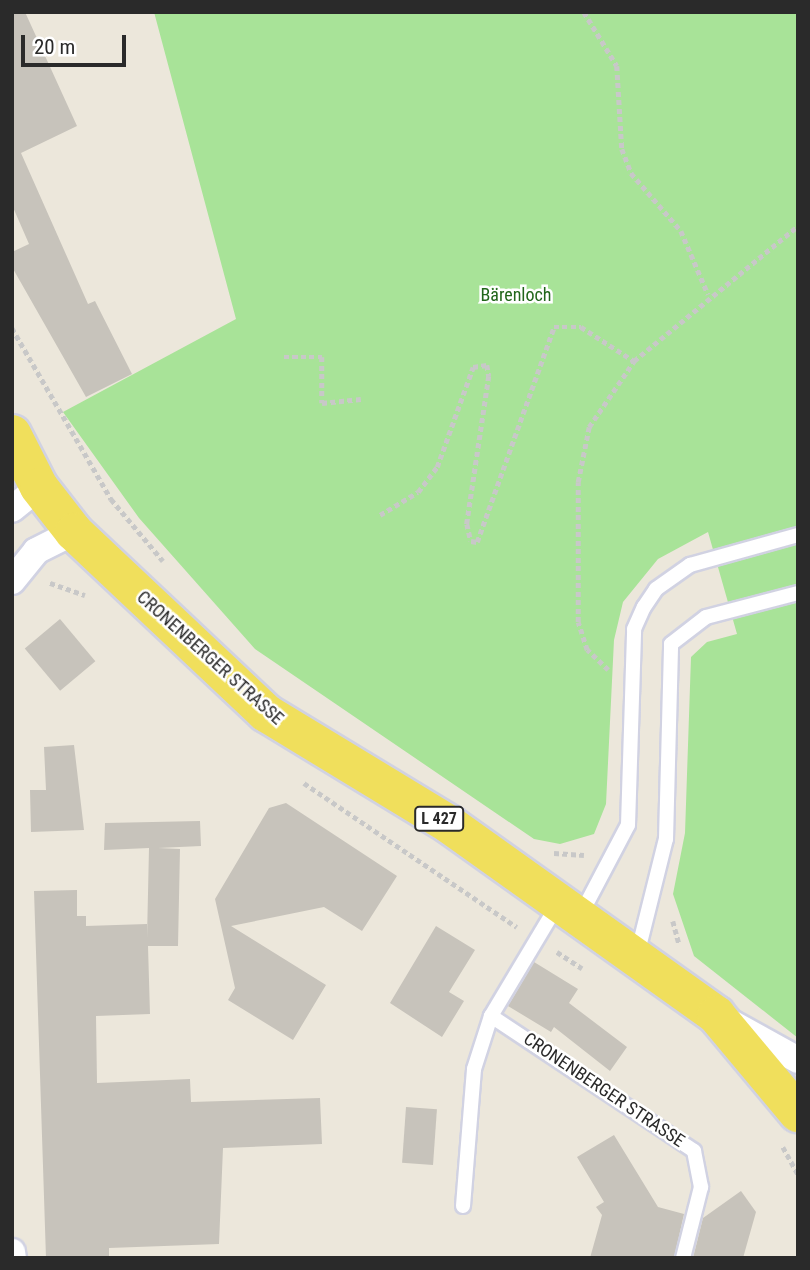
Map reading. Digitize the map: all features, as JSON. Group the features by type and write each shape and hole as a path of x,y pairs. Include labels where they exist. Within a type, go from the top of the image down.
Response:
{"main road":[{"name":"CRONENBERGER STRASSE","path":"12,434 26,498 74,532 266,713 450,825 716,1015 788,1127"}],"street":[{"path":"24,584 36,551 74,532"},
{"path":"716,1015 798,1060"},
{"path":"12,1252 12,1258"}],"lane":[{"path":"463,1206 474,1069 491,1016 537,939 610,869 628,825 634,629 656,589 673,575 798,535"},
{"path":"636,957 666,839 671,644 706,617 798,593"},
{"name":"CRONENBERGER STRASSE","path":"491,1016 694,1151 701,1187 683,1258"}],"path":[{"path":"584,12 617,66 622,149 631,173 681,231 708,294"},
{"path":"631,673 614,675 582,637 577,516 589,428 634,361 708,294 798,226"},
{"path":"380,515 418,492 437,467 473,367 487,365 489,376 467,524 471,541 477,542 554,327 581,327 634,361"},
{"path":"12,328 111,499 172,572"},
{"path":"284,358 322,357 322,403 361,399"},
{"path":"24,584 67,586 96,605"},
{"path":"294,776 592,975"},
{"path":"547,851 582,855 610,869"},
{"path":"788,1127 798,1174"}],"green space":[{"name":"Bärenloch","path":"154,12 798,12 798,1038 694,956 673,894 685,833 691,657 707,642 737,634 708,532 658,559 623,602 614,640 606,804 594,834 560,844 534,839 255,649 139,518 63,412 236,319"}],"building":[{"path":"12,12 25,12 77,126 21,153 88,304 95,301 132,374 86,397 12,267 12,252 29,244 12,205"},
{"path":"60,619 95,661 60,691 25,649"},
{"path":"74,745 84,830 31,832 30,790 46,790 44,747"},
{"path":"286,803 397,876 362,931 324,907 231,926 326,985 293,1040 228,1000 235,988 215,899 269,808"},
{"path":"200,821 201,846 158,848 180,849 178,946 148,946 150,1014 96,1016 97,1083 190,1079 191,1102 320,1098 322,1144 223,1148 219,1244 109,1248 109,1258 46,1258 34,891 77,890 77,916 86,916 86,926 147,924 147,938 149,848 104,850 105,823"},
{"path":"436,926 475,950 449,992 464,1001 442,1037 390,1003"},
{"path":"534,962 578,989 569,1003 627,1047 610,1071 554,1027 551,1032 508,1006"},
{"path":"406,1107 437,1109 433,1165 402,1163"},
{"path":"614,1135 658,1207 684,1214 674,1258 590,1258 602,1215 596,1207 604,1202 577,1157"},
{"path":"741,1191 756,1212 743,1258 693,1258 703,1218"}]}
